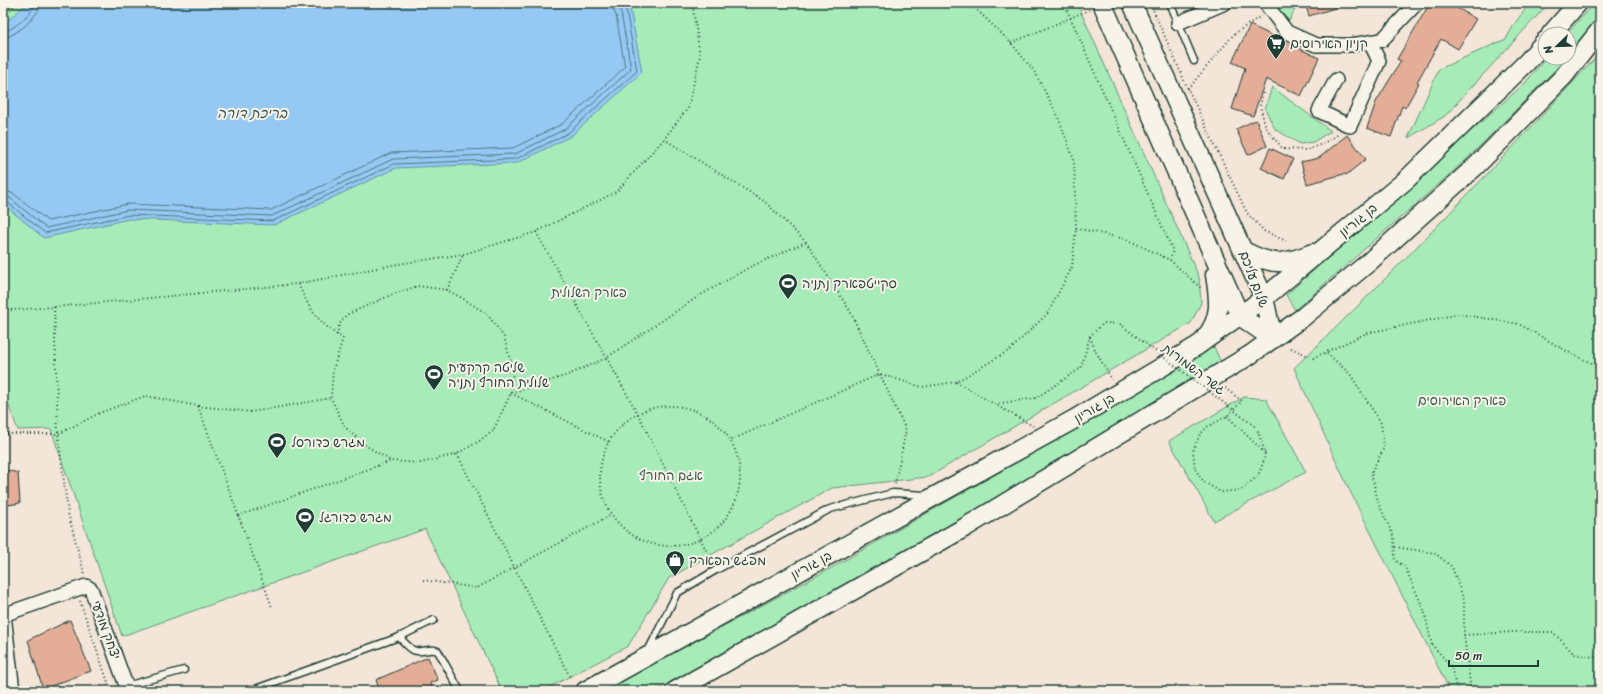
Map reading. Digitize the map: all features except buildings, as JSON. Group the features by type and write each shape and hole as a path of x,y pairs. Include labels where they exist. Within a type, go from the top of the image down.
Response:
{"main road":[{"name":"שלום עליכם","path":"1132,3 1264,298 1273,339"},
{"path":"1558,26 1578,3"},
{"name":"שלום עליכם","path":"1102,4 1240,316 1273,339"},
{"path":"675,691 964,528 1212,378 1273,339 1303,317 1369,262 1477,165 1564,76 1600,30"},
{"name":"בן גוריון","path":"585,691 1048,434 1197,346 1264,298 1406,180 1527,62 1537,50"},
{"path":"1197,346 1208,334 1217,319 1219,304 1209,247"},
{"path":"1244,251 1262,260 1276,263 1296,260 1323,249"}],"street":[{"path":"1178,23 1225,3"},
{"path":"1267,7 1287,32 1316,45 1351,45 1382,40 1417,3"},
{"path":"1336,80 1319,111 1350,126 1379,61 1370,42"},
{"name":"יצחק מודעי","path":"3,615 86,586 91,589 127,689"},
{"path":"3,615 13,691"}],"lane":[{"path":"1170,3 1194,61"},
{"path":"644,658 677,593 716,570 830,509 893,493 935,496"},
{"path":"250,691 399,636 434,620"},
{"path":"399,636 413,650 438,651 460,691"},
{"path":"127,689 184,670"}],"path":[{"path":"3,14 18,3"},
{"path":"3,308 12,310 54,308 297,284 392,265 464,254 536,232 616,192 664,139 688,108 700,56 693,8 690,3"},
{"path":"693,8 696,3"},
{"path":"731,440 880,374 922,386 956,382 1010,350 1048,313 1072,267 1076,228 1074,160 1057,114 1034,70 1011,43 976,9 972,3"},
{"path":"1064,3 1173,250 1170,260"},
{"path":"1150,3 1188,89 1247,213 1264,231 1286,241"},
{"path":"1011,43 1102,4"},
{"path":"1176,103 1234,34 1267,7"},
{"path":"1263,93 1260,106 1266,128 1283,149 1307,150 1322,144 1350,126"},
{"path":"664,139 764,201 806,242 850,311 906,430 893,493"},
{"path":"1076,228 1126,239 1170,260 1219,304"},
{"path":"536,232 638,414 716,570"},
{"path":"511,393 568,375 606,358 700,296 750,267 806,242"},
{"path":"447,290 464,254"},
{"path":"297,284 320,322 343,338 333,370 331,398 345,427 365,445 391,461"},
{"path":"238,516 391,461 421,463 457,454 493,431 511,393 513,370 504,337 487,314 447,290 418,286 391,295 346,315 339,325 337,335"},
{"path":"54,308 58,434 68,514 86,578"},
{"path":"1291,348 1314,358 1367,333 1459,314 1519,324 1570,353 1600,367"},
{"name":"גשר השמורות","path":"1090,336 1104,323 1120,324 1257,428 1265,453"},
{"path":"996,404 1036,398 1081,368 1090,336"},
{"path":"1090,336 1096,352 1119,393"},
{"path":"1327,353 1350,374 1381,423 1384,448 1371,473 1379,505 1394,537 1394,560 1405,567 1424,610 1432,645 1451,666 1456,687 1459,691"},
{"path":"1212,378 1242,401 1227,416 1207,427 1199,436 1195,446 1194,470 1204,482 1221,492 1241,490 1258,476 1265,453 1227,416"},
{"path":"956,382 1048,434"},
{"path":"511,393 609,442"},
{"path":"3,434 58,434 102,412 145,396 198,406 252,412 331,398"},
{"path":"198,406 272,607"},
{"path":"681,406 703,414 721,427 731,440 740,467 740,489 732,511 728,517 718,528 700,540 680,546 660,546 641,541 625,530 612,515 604,498 600,479 602,460 609,442 621,426 638,414 659,407 681,406"},
{"path":"457,454 570,677"},
{"path":"423,580 477,588 513,567 612,515"},
{"path":"1394,547 1435,553 1452,567 1464,600 1464,635 1471,691"},
{"path":"76,590 111,691"},
{"path":"1464,635 1513,632 1553,632 1574,654 1600,658"}],"green space":[{"name":"פארק השלולית","path":"3,3 1077,3 1199,277 1201,303 1191,323 928,477 832,488 669,578 628,646 542,691 502,691 425,529 122,636 51,429 18,430 3,391"},
{"path":"1272,3 1298,3 1289,21"},
{"path":"1530,3 1549,3 1445,116 1408,138 1439,69 1506,39 1515,23"},
{"path":"1594,3 1600,3 1600,20 1577,46 1577,26 1574,26"},
{"name":"פארק האירוסים","path":"1600,53 1600,691 1450,691 1347,485 1294,368 1334,330 1450,213"},
{"path":"1539,66 1559,66 1466,160 1295,310 1286,295 1524,84"},
{"path":"1272,87 1331,131 1313,142 1300,144 1275,129 1265,109"},
{"path":"1212,343 1221,362 958,523 655,691 603,691 833,567 1083,424"},
{"path":"1244,397 1266,399 1306,472 1214,521 1169,441"}],"water":[{"name":"בריכת דורה","path":"28,3 626,3 630,8 642,72 571,136 517,163 396,168 274,225 129,219 44,238 3,204 3,24"}],"place":[{"name":"קניון האירוסים","path":"1276,60"},
{"name":"סקייטפארק נתניה","path":"788,300"},
{"name":"שליטה קרקעית שלולית החורף נתניה","path":"434,391"},
{"name":"מגרש כדורסל","path":"277,459"},
{"name":"מגרש כדורגל","path":"305,534"},
{"name":"מפגש הפארק","path":"675,577"}],"park label":[{"name":"אגם החורף","path":"671,475"}]}
